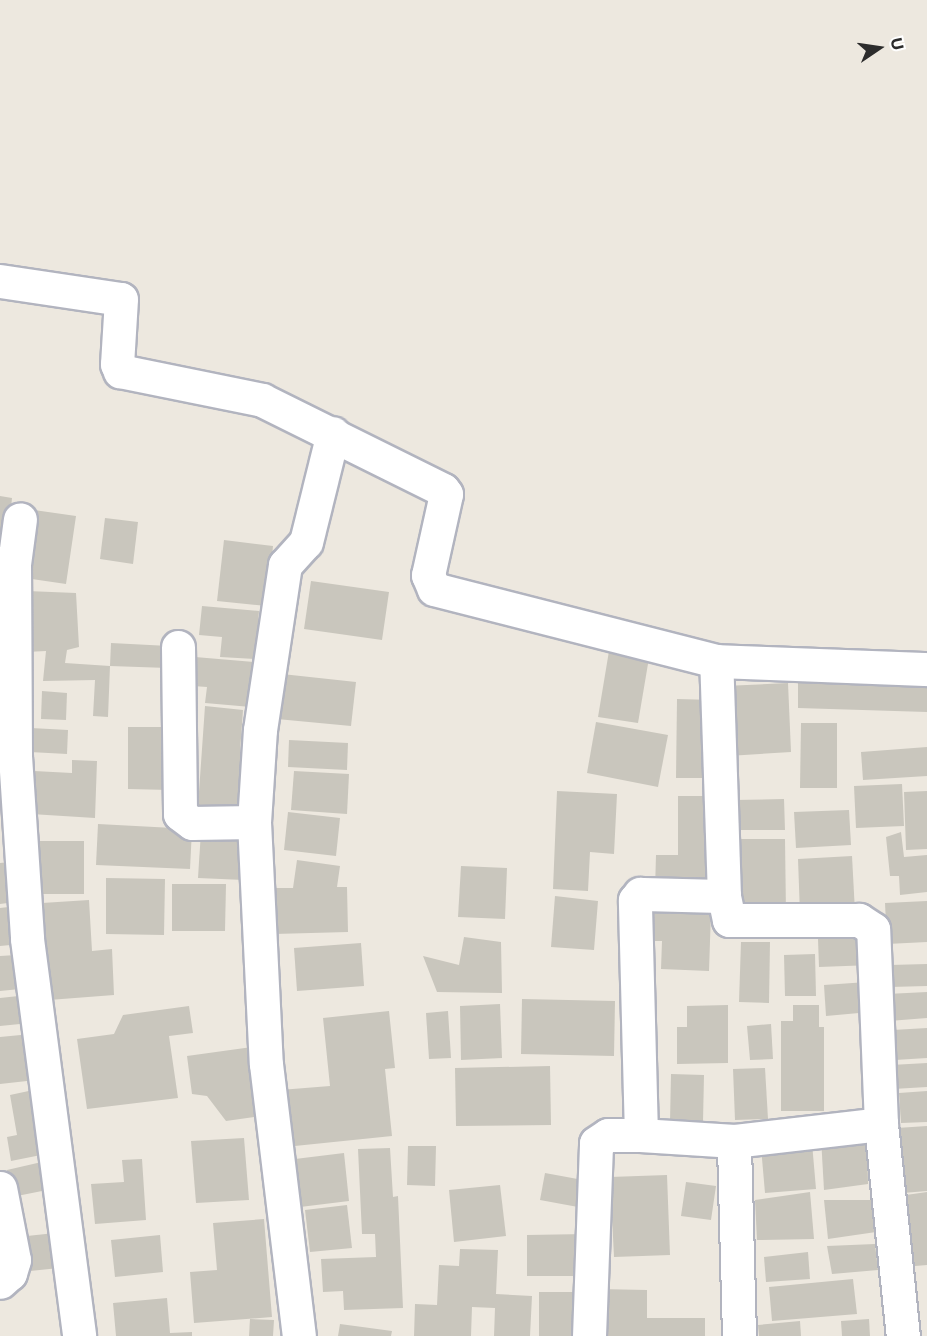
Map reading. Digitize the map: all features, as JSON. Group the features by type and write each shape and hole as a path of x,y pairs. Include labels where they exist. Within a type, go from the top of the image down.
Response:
{"street":[{"path":"0,281 121,299 117,363 120,371 262,400 333,433 446,494 428,575 435,590 716,661 927,669"},
{"path":"299,1336 266,1064 254,822 260,730 285,565 306,542 333,433"},
{"path":"20,519 7,564 15,756 27,939 79,1336"},
{"path":"178,646 180,814 192,823 254,822"},
{"path":"716,661 726,914 733,922 859,920 873,929 882,1124 903,1336"},
{"path":"640,1135 635,900 640,894 724,896"},
{"path":"589,1336 596,1143 608,1135 734,1141 882,1124"},
{"path":"734,1141 739,1336"},
{"path":"0,1188 14,1260 10,1273 0,1282"}],"building":[{"path":"0,496 12,498 8,540 0,539"},
{"path":"34,510 76,516 66,584 25,578"},
{"path":"105,518 138,522 133,564 100,559"},
{"path":"224,540 273,546 267,606 217,601"},
{"path":"311,581 389,592 382,640 304,629"},
{"path":"27,591 76,593 79,647 67,650 65,663 110,666 108,717 93,716 95,680 43,681 46,651 26,652"},
{"path":"202,606 259,611 255,659 220,657 222,637 199,635"},
{"path":"111,643 169,646 168,668 110,666"},
{"path":"610,645 650,652 638,723 598,717"},
{"path":"195,657 254,662 251,707 205,703 207,687 193,686"},
{"path":"282,674 356,682 351,726 277,719"},
{"path":"788,683 791,752 728,756 724,686"},
{"path":"798,683 927,687 927,712 798,708"},
{"path":"42,691 67,693 66,720 41,719"},
{"path":"677,699 713,700 712,778 676,778"},
{"path":"205,706 243,710 240,752 252,753 248,810 198,806"},
{"path":"596,722 668,735 658,787 587,773"},
{"path":"801,723 837,723 837,788 800,788"},
{"path":"128,727 170,727 170,790 128,789"},
{"path":"31,728 68,730 67,754 30,752"},
{"path":"289,740 348,743 347,770 288,767"},
{"path":"927,747 927,776 863,780 861,752"},
{"path":"72,760 97,761 95,818 31,814 34,771 72,773"},
{"path":"294,771 349,774 347,814 291,810"},
{"path":"902,784 904,826 856,828 854,786"},
{"path":"557,791 617,794 614,854 590,852 588,891 553,889"},
{"path":"927,791 927,849 906,850 904,792"},
{"path":"678,796 718,796 717,891 655,890 656,855 678,855"},
{"path":"784,799 785,830 734,830 734,800"},
{"path":"849,810 851,845 796,848 794,812"},
{"path":"288,812 340,818 336,856 284,850"},
{"path":"98,824 192,829 190,869 96,865"},
{"path":"201,831 247,833 244,880 198,878"},
{"path":"901,832 904,857 927,855 927,892 900,895 899,876 890,876 886,837"},
{"path":"733,839 785,839 786,914 733,914"},
{"path":"39,841 84,841 84,894 39,894"},
{"path":"852,856 855,912 800,914 798,859"},
{"path":"297,860 340,866 337,887 347,887 348,932 274,934 274,888 293,888"},
{"path":"19,861 23,901 0,904 0,863"},
{"path":"461,866 507,868 505,919 458,917"},
{"path":"106,878 165,879 164,935 106,934"},
{"path":"172,884 226,884 225,931 172,931"},
{"path":"555,896 598,901 594,950 551,947"},
{"path":"89,900 92,951 112,949 114,995 49,1000 42,903"},
{"path":"927,901 927,942 887,944 885,903"},
{"path":"17,906 21,944 0,946 0,908"},
{"path":"647,909 711,912 709,971 661,969 662,941 646,941"},
{"path":"464,937 501,942 502,993 437,992 423,956 459,965"},
{"path":"870,938 872,965 819,967 818,939"},
{"path":"741,942 770,942 769,1003 739,1002"},
{"path":"361,943 364,986 297,991 294,948"},
{"path":"815,954 816,996 785,996 784,955"},
{"path":"16,955 20,989 0,991 0,956"},
{"path":"927,964 927,986 890,987 890,965"},
{"path":"867,982 870,1012 826,1016 824,985"},
{"path":"927,992 927,1018 889,1021 887,994"},
{"path":"28,995 30,1023 0,1026 0,998"},
{"path":"522,999 615,1001 614,1056 521,1054"},
{"path":"500,1004 502,1058 461,1060 460,1006"},
{"path":"728,1005 728,1063 677,1064 677,1027 687,1027 687,1006"},
{"path":"793,1005 819,1005 819,1027 824,1027 824,1111 781,1111 781,1021 793,1021"},
{"path":"189,1006 193,1033 169,1036 178,1098 87,1109 77,1039 114,1034 123,1015"},
{"path":"389,1011 395,1068 385,1069 392,1136 285,1147 280,1090 330,1086 323,1018"},
{"path":"448,1011 451,1058 429,1059 426,1013"},
{"path":"771,1024 773,1059 750,1060 747,1026"},
{"path":"927,1028 927,1058 895,1060 893,1030"},
{"path":"31,1034 36,1080 0,1084 0,1037"},
{"path":"252,1047 262,1116 226,1121 207,1096 192,1094 187,1056"},
{"path":"927,1063 927,1087 893,1089 891,1065"},
{"path":"550,1066 551,1125 456,1126 455,1068"},
{"path":"765,1068 768,1119 735,1120 733,1069"},
{"path":"671,1074 704,1075 703,1122 670,1122"},
{"path":"38,1089 51,1153 11,1161 7,1137 17,1135 10,1095"},
{"path":"927,1091 927,1122 901,1123 899,1093"},
{"path":"927,1126 927,1191 903,1193 897,1128"},
{"path":"244,1138 249,1200 196,1203 191,1141"},
{"path":"821,1138 867,1138 868,1184 824,1190"},
{"path":"812,1143 816,1189 765,1193 761,1147"},
{"path":"408,1146 436,1146 435,1186 407,1185"},
{"path":"390,1148 393,1197 398,1196 403,1308 344,1310 343,1291 323,1292 321,1259 376,1257 375,1234 362,1234 358,1149"},
{"path":"344,1153 349,1201 300,1207 295,1159"},
{"path":"142,1159 146,1220 95,1224 91,1184 124,1182 122,1160"},
{"path":"46,1161 52,1189 12,1197 7,1170"},
{"path":"545,1173 583,1180 578,1207 540,1200"},
{"path":"667,1175 670,1255 614,1257 610,1177"},
{"path":"686,1182 716,1186 711,1220 681,1216"},
{"path":"500,1185 506,1236 454,1242 449,1190"},
{"path":"810,1192 814,1239 757,1240 755,1200"},
{"path":"927,1192 927,1265 903,1267 899,1196"},
{"path":"824,1200 871,1200 876,1232 828,1239"},
{"path":"347,1205 352,1248 310,1252 305,1210"},
{"path":"264,1219 272,1317 194,1323 190,1272 217,1270 213,1223"},
{"path":"55,1233 59,1268 30,1271 27,1236"},
{"path":"586,1234 586,1276 527,1276 527,1235"},
{"path":"160,1235 163,1272 115,1277 111,1240"},
{"path":"875,1244 878,1270 832,1274 827,1246"},
{"path":"460,1249 498,1250 496,1294 532,1296 530,1336 494,1336 495,1308 472,1307 471,1336 414,1336 415,1304 437,1305 439,1265 459,1266"},
{"path":"808,1252 810,1279 766,1282 764,1257"},
{"path":"853,1279 857,1314 772,1321 769,1287"},
{"path":"598,1289 647,1290 647,1318 705,1318 705,1336 598,1336"},
{"path":"539,1292 587,1292 587,1336 539,1336"},
{"path":"167,1298 170,1333 192,1332 192,1336 116,1336 113,1303"},
{"path":"250,1319 274,1320 273,1336 249,1336"},
{"path":"869,1319 870,1336 842,1336 841,1321"},
{"path":"800,1321 801,1336 759,1336 758,1325"},
{"path":"340,1324 392,1331 391,1336 338,1336"}]}
